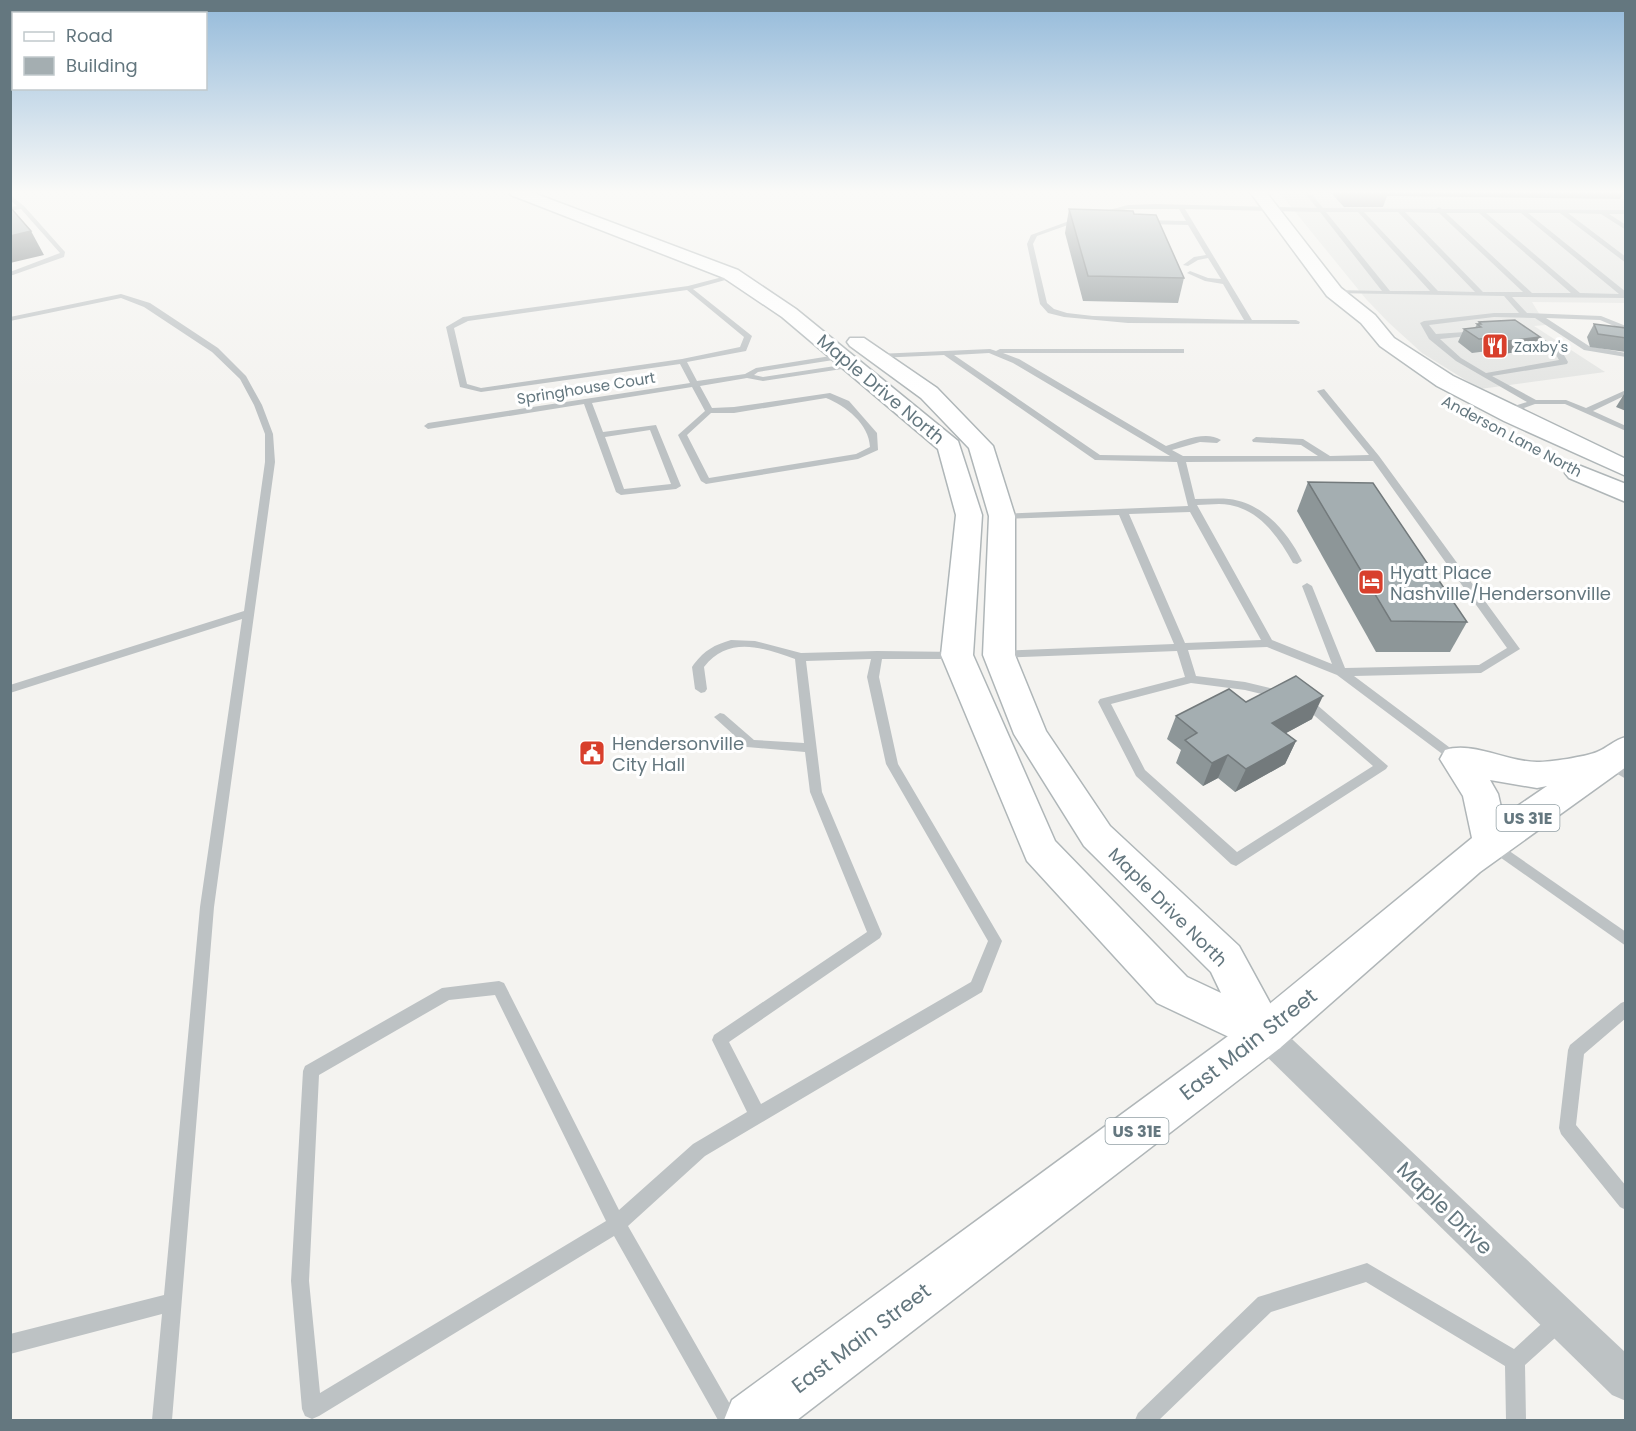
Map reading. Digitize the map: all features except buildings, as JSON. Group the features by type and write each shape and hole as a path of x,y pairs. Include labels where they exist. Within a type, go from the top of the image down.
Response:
{"street":[{"name":"Maple Drive North","path":"704,259 739,273 789,313 856,359 949,446 969,515 957,655 1040,850 1172,990 1265,1034"},
{"name":"Anderson Lane North","path":"1309,259 1334,291 1368,319 1387,342 1445,381 1504,412 1626,469"},
{"name":"Anderson Lane North","path":"1334,291 1342,313 1384,361 1466,415 1540,453"},
{"name":"Maple Drive North","path":"856,359 929,393 981,446 1002,516 999,655 1031,734 1097,836 1225,959 1265,1034"},
{"name":"Anderson Lane North","path":"1561,464 1626,494"},
{"path":"969,515 1002,516"},
{"path":"957,655 999,655"},
{"path":"1457,759 1504,771 1537,775 1619,762"},
{"path":"1457,759 1480,794 1492,844"},
{"name":"East Main Street","path":"752,1420 1265,1034 1451,875 1492,844 1619,762"},
{"name":"Maple Drive","path":"1265,1034 1626,1381"}],"lane":[{"path":"10,274 57,259"},
{"path":"1033,259 1044,304 1051,311 1069,316 1296,322"},
{"path":"1186,265 1195,259"},
{"path":"1213,259 1249,321"},
{"path":"1360,259 1387,292"},
{"path":"1404,259 1436,293"},
{"path":"1447,259 1481,294"},
{"path":"1492,259 1530,295"},
{"path":"1536,259 1579,296"},
{"path":"1579,259 1626,301"},
{"path":"688,288 747,336 743,349 682,361 481,390 463,385 450,327 466,319 688,288 739,273"},
{"path":"1190,273 1207,280 1226,282"},
{"path":"1334,291 1623,296"},
{"path":"1506,294 1526,315"},
{"path":"10,319 121,296 147,305 215,350 243,378 258,405 269,434 270,462 207,906 162,1420"},
{"path":"1534,402 1486,375 1432,337 1424,323 1526,315 1601,318 1626,329"},
{"path":"1486,375 1564,362 1558,352 1523,330 1508,316"},
{"path":"1538,316 1587,348 1626,355"},
{"path":"1512,331 1523,330"},
{"path":"1432,337 1489,332"},
{"path":"990,351 1016,361 1181,459 1192,506 1268,643"},
{"path":"747,376 756,370 856,359 946,353 1181,351"},
{"path":"946,353 1098,458 1376,458"},
{"path":"747,376 763,379 856,359"},
{"path":"682,361 709,411"},
{"name":"Springhouse Court","path":"428,426 747,376"},
{"path":"1321,391 1376,458 1514,649 1481,669 1341,672"},
{"path":"1586,411 1626,392"},
{"path":"827,395 846,402 873,435 875,448 858,456 706,482 682,435 709,411 734,410 827,395"},
{"path":"587,401 621,492 676,486 653,427 600,435"},
{"path":"1504,412 1534,402 1566,402 1626,429"},
{"path":"1165,449 1200,440 1217,440"},
{"path":"1256,440 1303,442 1328,458"},
{"path":"1002,516 1123,512 1233,503 1264,517 1291,546 1297,561"},
{"path":"1123,512 1181,647 1191,679"},
{"path":"1307,586 1341,672"},
{"path":"10,689 249,614"},
{"path":"999,655 1268,643 1341,672 1457,759"},
{"path":"700,689 698,667 712,651 734,645 768,645 800,657 957,655"},
{"path":"729,1420 617,1224 499,988 447,993 311,1071 300,1281 312,1409 617,1224 699,1150 977,987 995,941 892,764 873,677 877,655"},
{"path":"758,1116 720,1040 875,934 816,792 800,657"},
{"path":"1191,679 1245,686 1302,699 1382,766 1236,860 1140,773 1104,702 1191,679"},
{"path":"720,717 751,744 811,748"},
{"path":"1492,844 1626,940"},
{"path":"1626,1008 1576,1050 1567,1128 1626,1201"},
{"path":"1145,1420 1265,1304 1366,1272 1515,1361"},
{"path":"10,1344 172,1302"},
{"path":"1516,1420 1515,1361 1562,1320"}],"shaded area":[{"path":"1333,259 1625,259 1625,303 1532,302 1546,325 1534,326 1605,372 1480,389 1422,353 1366,299"}],"place":[{"name":"Zaxby's","path":"1495,346"},
{"name":"Hyatt Place Nashville/Hendersonville","path":"1371,582"},
{"name":"Hendersonville City Hall","path":"592,753"}]}
